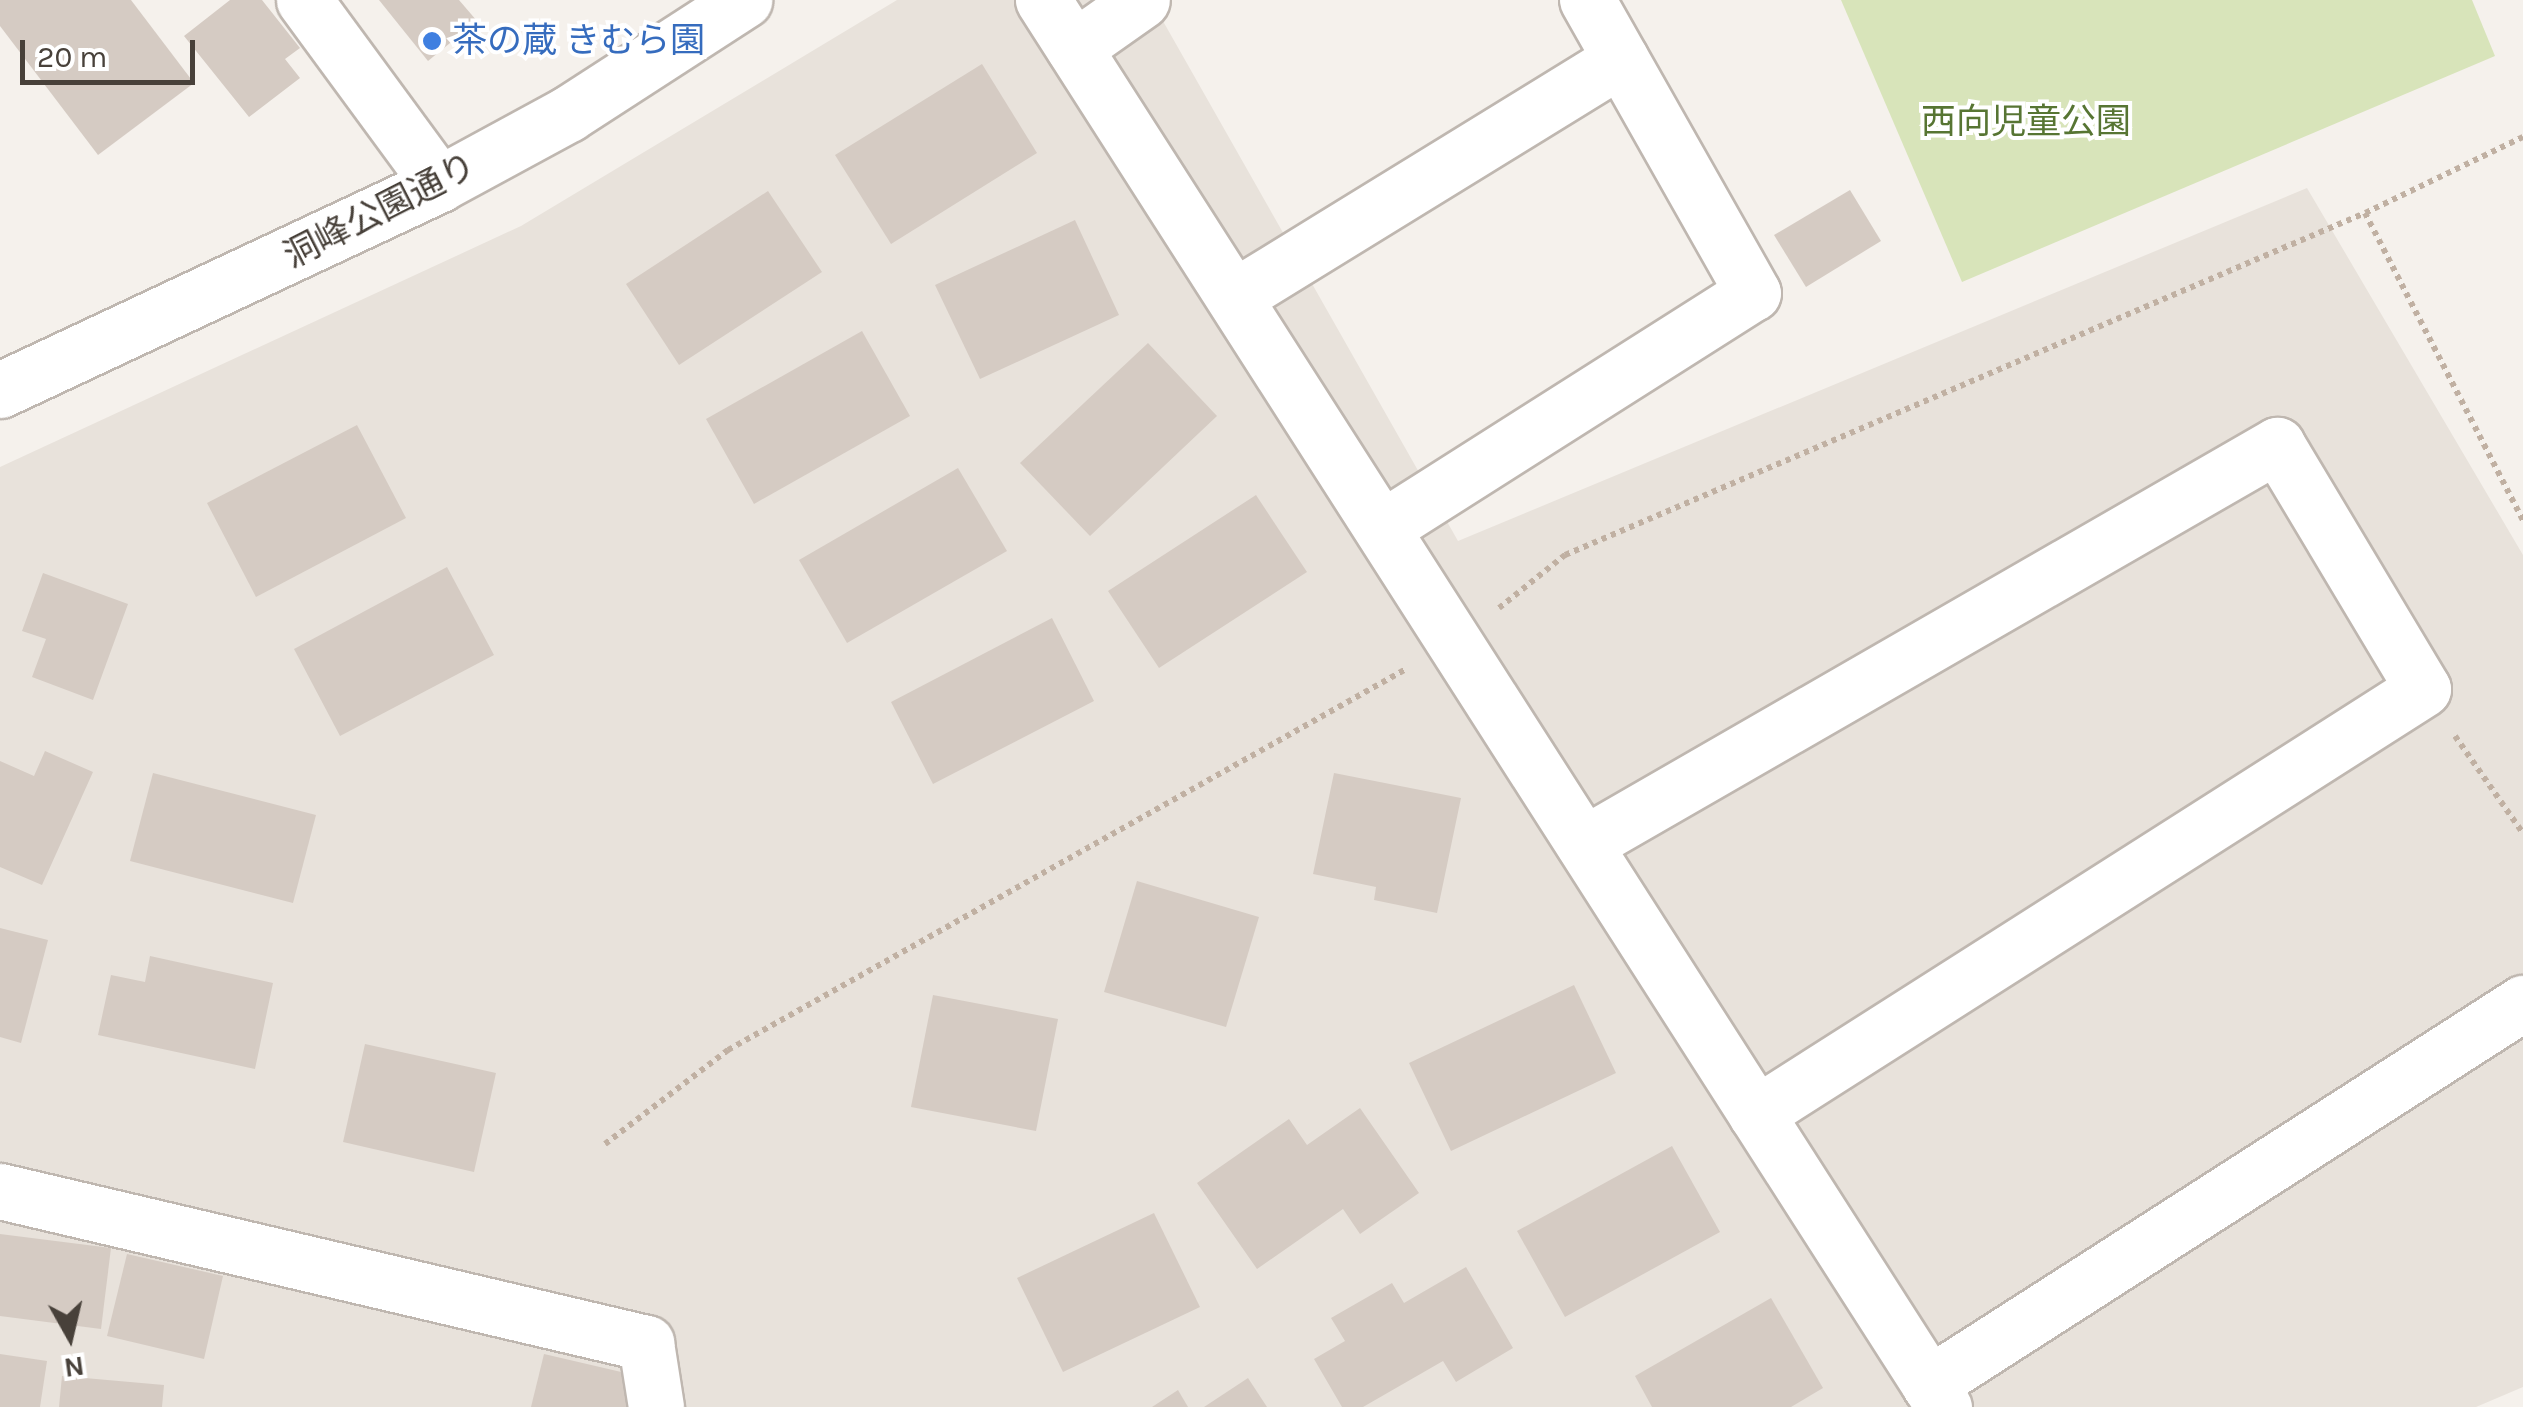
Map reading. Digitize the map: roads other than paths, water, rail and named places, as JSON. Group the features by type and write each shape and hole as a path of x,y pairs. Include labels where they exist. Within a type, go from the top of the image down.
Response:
{"street":[{"path":"304,0 440,184"},
{"name":"洞峰公園通り","path":"0,390 440,184 568,114 744,0"},
{"path":"1043,0 1937,1396 2523,1003"},
{"path":"1074,48 1142,0"},
{"path":"1382,528 1753,293 1587,0"},
{"path":"1234,297 1621,60"},
{"path":"1584,844 2276,445 2423,688 1756,1114"},
{"path":"0,1191 646,1343 656,1407"}],"place":[{"name":"茶の蔵 きむら園","path":"432,41"}],"park label":[{"name":"西向児童公園","path":"2026,122"}]}
